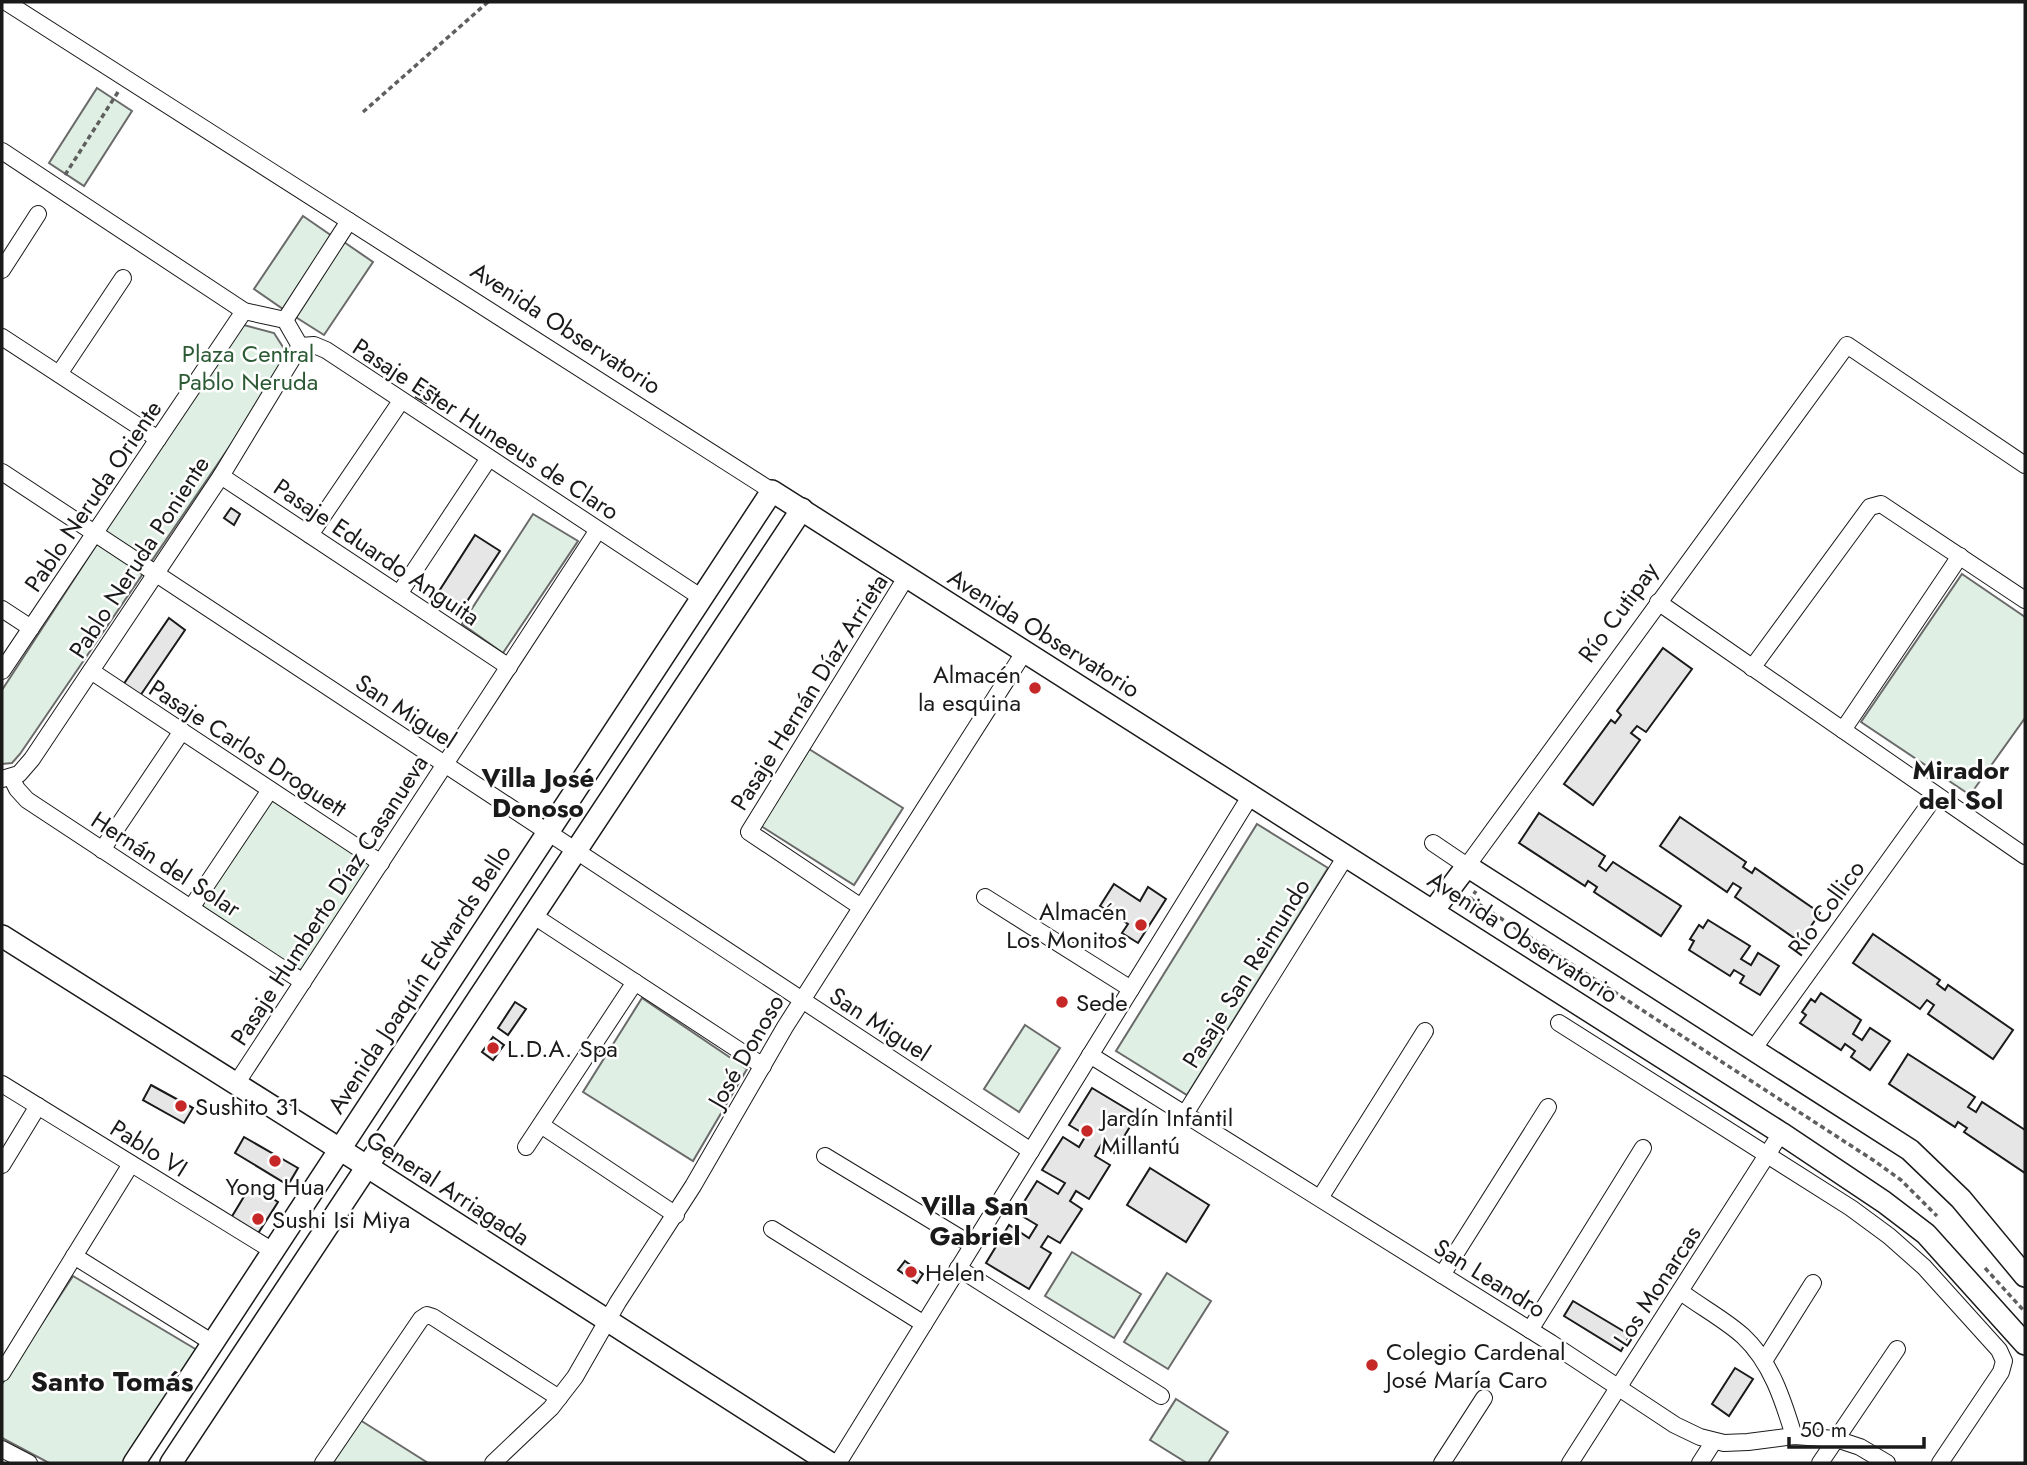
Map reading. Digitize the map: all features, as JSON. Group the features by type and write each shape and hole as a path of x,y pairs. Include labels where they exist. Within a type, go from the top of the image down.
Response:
{"street":[{"name":"Avenida Observatorio","path":"6,2 1782,1133 1926,1234 2025,1344"},
{"path":"2,150 244,311 285,320 300,346"},
{"path":"2,270 38,214"},
{"path":"285,320 349,221"},
{"path":"59,374 123,278"},
{"name":"Pablo Neruda Oriente","path":"2,671 244,311"},
{"path":"2,337 158,439"},
{"name":"Río Cutipay","path":"1433,911 1847,345 2025,465"},
{"name":"Pasaje Ester Huneeus de Claro","path":"300,346 320,347 702,598"},
{"name":"Pablo Neruda Poniente","path":"6,778 26,767 221,476 300,346"},
{"path":"310,535 401,401"},
{"path":"399,594 489,458"},
{"name":"San Miguel","path":"2,472 1031,1151"},
{"name":"Pasaje Eduardo Anguita","path":"221,476 509,667"},
{"name":"Avenida Joaquín Edwards Bello","path":"134,1463 772,491"},
{"path":"1752,668 1870,507 1881,504 2025,600"},
{"path":"171,1463 802,509"},
{"name":"Pasaje Humberto Díaz Casanueva","path":"236,1084 598,530"},
{"path":"1843,730 1959,556"},
{"name":"Pasaje Hernán Díaz Arrieta","path":"861,907 749,832 907,576"},
{"path":"1658,603 2025,856"},
{"path":"2,609 31,628"},
{"name":"José Donoso","path":"494,1463 559,1398 586,1359 607,1320 676,1214 802,1000 1025,651"},
{"name":"Pasaje Carlos Droguett","path":"91,671 381,863"},
{"path":"102,850 181,731"},
{"name":"Hernán del Solar","path":"6,778 27,800 303,982"},
{"path":"191,908 270,790"},
{"path":"838,1463 1251,795"},
{"name":"Río Collico","path":"1754,1048 1936,795"},
{"name":"Avenida Observatorio","path":"1433,843 1910,1150 2022,1263"},
{"name":"Pasaje San Reimundo","path":"1185,1114 1346,856"},
{"path":"985,897 1131,989"},
{"path":"534,916 762,1066"},
{"name":"General Arriagada","path":"2,936 830,1463"},
{"path":"526,1147 635,982"},
{"path":"1559,1023 1851,1208 1889,1236 1924,1267 1999,1350 2004,1361 2001,1373 1940,1463"},
{"path":"1320,1198 1425,1031"},
{"name":"San Leandro","path":"1090,1055 1530,1330 1675,1425 1714,1441 1748,1443 1794,1436 1836,1439 1860,1447 1886,1463"},
{"name":"Pablo VI","path":"2,1084 273,1251"},
{"path":"2,1165 38,1106"},
{"path":"1442,1275 1548,1107"},
{"path":"541,1125 676,1214"},
{"name":"Los Monarcas","path":"1570,1463 1782,1133"},
{"path":"1530,1330 1643,1148"},
{"path":"825,1156 972,1245"},
{"path":"2,1373 131,1164"},
{"path":"772,1228 923,1324"},
{"path":"74,1256 213,1343"},
{"path":"958,1268 1161,1396"},
{"path":"1763,1361 1813,1283"},
{"path":"1681,1292 1737,1331 1763,1361 1776,1384 1794,1436"},
{"path":"323,1463 421,1319 427,1315 559,1398"},
{"path":"1819,1463 1898,1349"},
{"path":"1442,1463 1484,1398"},
{"path":"1700,1463 1714,1441"},
{"path":"2,1449 29,1463"}],"path":[{"path":"363,112 488,2"},
{"path":"57,187 126,79"},
{"path":"1452,924 1486,878"},
{"path":"1471,899 1873,1160 1901,1180 1942,1222"},
{"path":"1977,1259 2025,1312"}],"green space":[{"path":"97,88 132,111 84,186 49,163"},
{"path":"303,216 332,236 283,309 254,289"},
{"path":"344,242 373,262 324,335 294,316"},
{"name":"Plaza Central Pablo Neruda","path":"240,324 274,333 290,358 20,754 12,763 2,764 2,690"},
{"path":"533,514 578,541 503,653 462,624"},
{"path":"1962,574 2025,617 2025,718 1970,795 1861,722"},
{"path":"809,749 903,808 854,885 761,826"},
{"path":"276,797 373,867 307,968 299,970 203,908 202,900 268,800"},
{"path":"1257,824 1328,868 1187,1095 1116,1051"},
{"path":"642,998 747,1069 693,1161 583,1092"},
{"path":"1025,1025 1060,1048 1019,1112 984,1089"},
{"path":"1072,1252 1141,1294 1114,1338 1045,1296"},
{"path":"1167,1273 1211,1301 1168,1369 1124,1342"},
{"path":"73,1276 197,1350 123,1463 49,1463 2,1438 2,1384"},
{"path":"1176,1399 1228,1432 1208,1463 1187,1463 1150,1440"},
{"path":"360,1420 428,1463 331,1463"}],"building":[{"path":"426,383 436,389 426,403 416,397"},
{"path":"231,508 240,514 234,525 224,518"},
{"path":"475,535 500,551 458,615 434,599"},
{"path":"169,618 185,630 140,696 123,685"},
{"path":"1663,648 1692,669 1646,732 1637,726 1631,733 1640,740 1593,805 1564,784 1611,720 1615,723 1621,715 1617,711"},
{"path":"1539,813 1605,856 1599,866 1606,871 1613,862 1681,906 1661,936 1594,892 1597,887 1588,881 1585,886 1519,843"},
{"path":"1680,817 1746,862 1743,867 1752,873 1755,868 1820,913 1800,942 1735,897 1741,888 1733,883 1727,892 1660,846"},
{"path":"1114,884 1140,901 1148,887 1166,899 1138,943 1122,933 1128,924 1100,906"},
{"path":"1708,920 1750,946 1741,959 1751,965 1758,953 1779,966 1760,995 1740,983 1744,976 1734,970 1730,976 1689,950 1694,941 1690,939 1699,925 1703,928"},
{"path":"1873,934 1940,980 1937,984 1945,990 1948,985 2013,1030 1993,1059 1928,1014 1934,1005 1927,1000 1920,1009 1853,963"},
{"path":"1821,993 1861,1020 1853,1034 1862,1040 1870,1028 1890,1041 1870,1070 1851,1057 1855,1051 1845,1044 1841,1050 1800,1023 1806,1015 1802,1012 1811,999 1815,1002"},
{"path":"515,1002 526,1009 508,1035 498,1028"},
{"name":"L.D.A. Spa","path":"493,1037 504,1045 493,1060 482,1052"},
{"path":"1908,1054 1975,1097 1968,1107 1976,1112 1982,1102 2025,1130 2025,1173 1964,1132 1967,1128 1958,1122 1955,1127 1889,1084"},
{"path":"151,1085 193,1108 184,1123 143,1100"},
{"path":"1092,1088 1137,1115 1114,1153 1101,1145 1095,1156 1110,1165 1089,1199 1076,1191 1070,1201 1082,1209 1060,1243 1048,1236 1041,1247 1051,1253 1029,1289 986,1263 1009,1225 1029,1238 1037,1225 1017,1213 1037,1181 1058,1194 1065,1183 1042,1170 1063,1137 1079,1147 1086,1135 1069,1125"},
{"path":"244,1137 298,1168 288,1185 235,1153"},
{"path":"1150,1168 1209,1205 1186,1242 1127,1205"},
{"path":"251,1185 278,1202 257,1235 231,1218"},
{"name":"Helen","path":"905,1261 923,1274 917,1283 898,1270"},
{"path":"1573,1301 1630,1335 1621,1351 1564,1316"},
{"path":"1735,1368 1753,1379 1729,1416 1712,1404"}],"place":[{"name":"Almacén la esquina","path":"1035,688"},
{"name":"Almacén Los Monitos","path":"1141,925"},
{"name":"Sede","path":"1062,1002"},
{"name":"L.D.A. Spa","path":"493,1048"},
{"name":"Sushito 31","path":"181,1106"},
{"name":"Jardín Infantil Millantú","path":"1087,1131"},
{"name":"Yong Hua","path":"275,1161"},
{"name":"Sushi Isi Miya","path":"258,1219"},
{"name":"Helen","path":"911,1272"},
{"name":"Colegio Cardenal José María Caro","path":"1372,1365"}],"district":[{"name":"Mirador del Sol","path":"1961,785"},
{"name":"Villa José Donoso","path":"538,793"},
{"name":"Villa San Gabriel","path":"975,1221"},
{"name":"Santo Tomás","path":"112,1381"}]}
